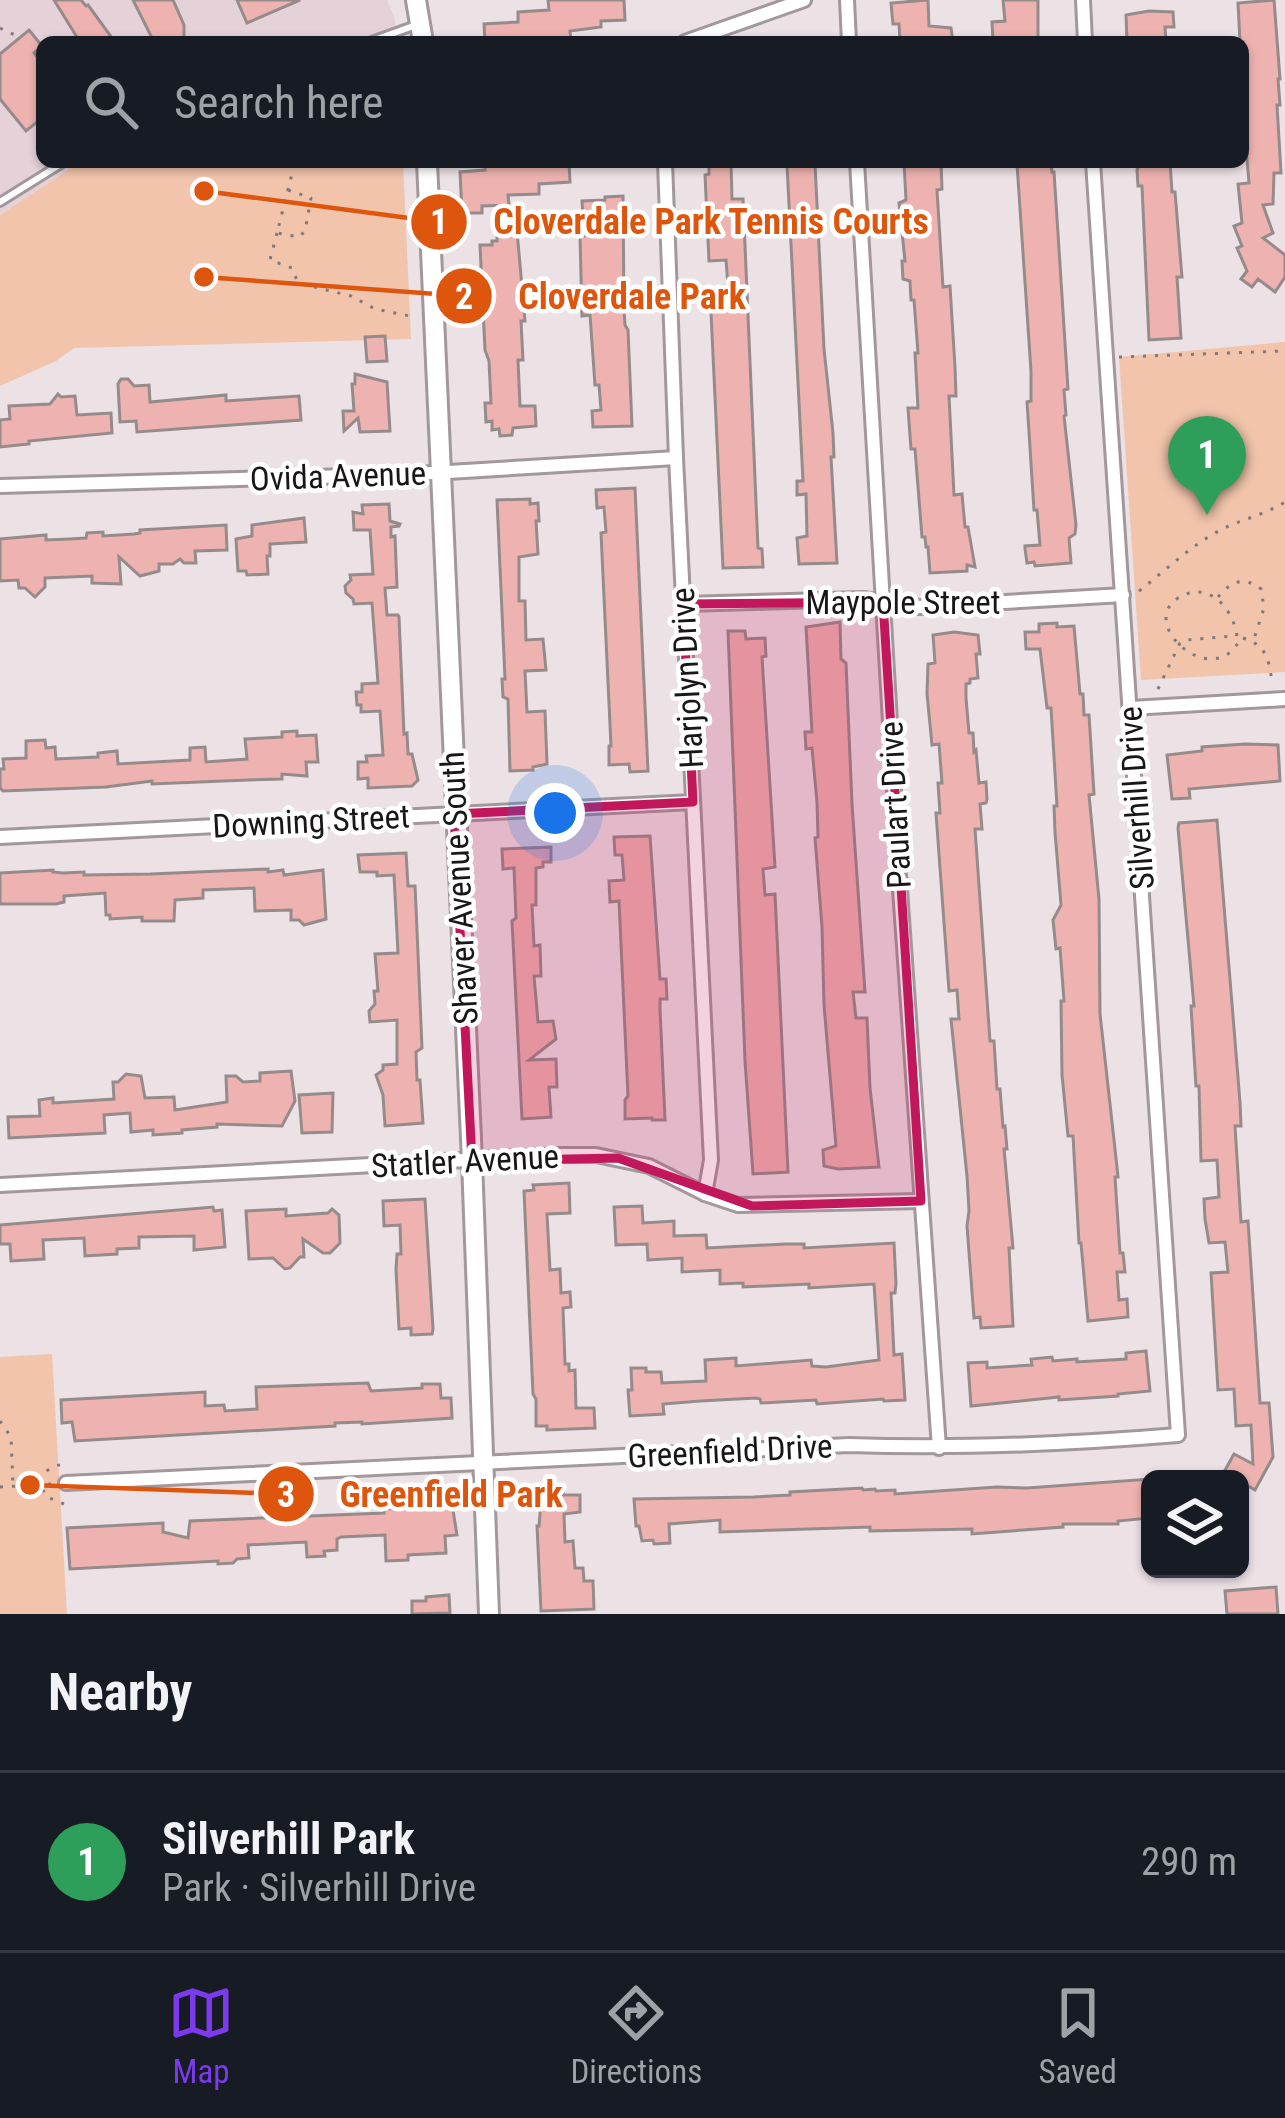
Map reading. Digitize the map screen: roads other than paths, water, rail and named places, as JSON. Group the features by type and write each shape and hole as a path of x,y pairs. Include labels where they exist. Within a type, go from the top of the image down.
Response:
{"street":[{"path":"416,0 421,33"},
{"path":"702,36 804,0"},
{"path":"847,0 850,36"},
{"path":"1083,0 1085,36"},
{"name":"Shaver Avenue South","path":"421,168 442,472 489,1614"},
{"name":"Harjolyn Drive","path":"665,168 711,1160 705,1194"},
{"name":"Paulart Drive","path":"857,168 939,1448"},
{"name":"Silverhill Drive","path":"1093,168 1178,1435"},
{"name":"Ovida Avenue","path":"0,486 442,472 676,458"},
{"name":"Maypole Street","path":"683,604 863,599 919,607 1123,599"},
{"path":"1131,708 1285,699"},
{"name":"Downing Street","path":"0,837 694,802"},
{"name":"Statler Avenue","path":"0,1185 596,1155 649,1166 721,1201 752,1206 920,1201"},
{"name":"Greenfield Drive","path":"66,1484 849,1445 1043,1446 1178,1435"}],"lane":[{"path":"0,202 54,168"}],"place":[{"name":"Cloverdale Park Tennis Courts","path":"204,191"},
{"name":"Cloverdale Park","path":"204,277"},
{"name":"Silverhill Park","path":"1207,515"},
{"name":"Greenfield Park","path":"30,1485"}]}
